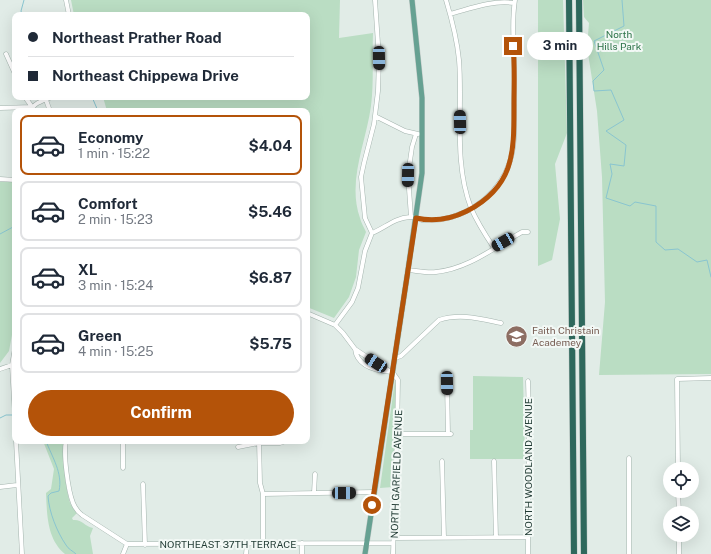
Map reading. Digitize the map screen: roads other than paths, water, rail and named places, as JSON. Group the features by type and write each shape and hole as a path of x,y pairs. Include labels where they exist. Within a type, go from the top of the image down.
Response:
{"highway":[{"path":"569,0 574,554"},
{"path":"579,0 584,554"}],"main road":[{"path":"365,554 422,172 422,98 412,0"}],"street":[{"path":"66,0 68,12"},
{"path":"335,325 352,302 358,288 365,251 372,233 365,218 361,177 375,116 379,71 375,0"},
{"path":"446,0 456,36 459,60 460,150 462,169 471,208 494,248"},
{"path":"372,233 394,221 414,218 430,220 445,218 471,208 490,195 498,186 507,171 513,149 514,2 490,3 450,14"},
{"path":"6,54 12,67"},
{"path":"34,108 46,100 49,108"},
{"path":"0,108 12,108"},
{"path":"375,116 405,131 423,134"},
{"path":"414,218 408,175 412,146 416,134"},
{"path":"0,179 12,180"},
{"path":"408,270 430,272 455,269 467,264 522,232 528,232"},
{"path":"310,313 335,325 355,349 393,372"},
{"path":"395,358 401,356 439,320 446,318 473,317 501,323"},
{"path":"355,349 356,357 369,367 378,371 393,372"},
{"path":"0,369 12,365"},
{"name":"NORTH GARFIELD AVENUE","path":"393,372 398,385 393,554"},
{"path":"678,462 677,379 711,378"},
{"name":"NORTH WOODLAND AVENUE","path":"528,381 530,462 528,554"},
{"path":"397,434 449,434 447,383"},
{"path":"16,444 17,485 22,554"},
{"name":"NORTHEAST 37TH TERRACE","path":"65,444 70,496 75,507 82,515 127,544 263,544 366,542 444,538 528,537"},
{"path":"123,444 123,468"},
{"path":"238,447 251,444"},
{"path":"259,444 260,483 263,494 263,544"},
{"path":"629,458 629,554"},
{"path":"494,460 496,537"},
{"path":"442,461 444,538"},
{"path":"314,493 315,474"},
{"path":"143,484 144,545"},
{"path":"0,487 17,485"},
{"path":"263,494 374,492"},
{"path":"679,542 679,554"},
{"path":"302,543 302,554"},
{"path":"123,554 127,544"},
{"path":"246,544 246,554"}],"waterway":[{"path":"21,12 24,0"},
{"path":"622,0 624,26 594,41 604,70 593,81 594,91 611,90 624,120 606,131 626,145 624,166 610,164 612,174 606,198 630,206 635,202 656,206 656,242 665,250 678,249 697,262 707,260 711,277"},
{"path":"93,100 97,108"},
{"path":"0,234 12,228"},
{"path":"0,418 6,415 12,415"},
{"path":"47,444 60,478 59,491 51,493 48,496 50,509 54,522 63,540 68,548 76,554"}],"place":[{"name":"Faith Christain Academey","path":"517,336"}],"park label":[{"name":"North Hills Park","path":"619,40"}]}
